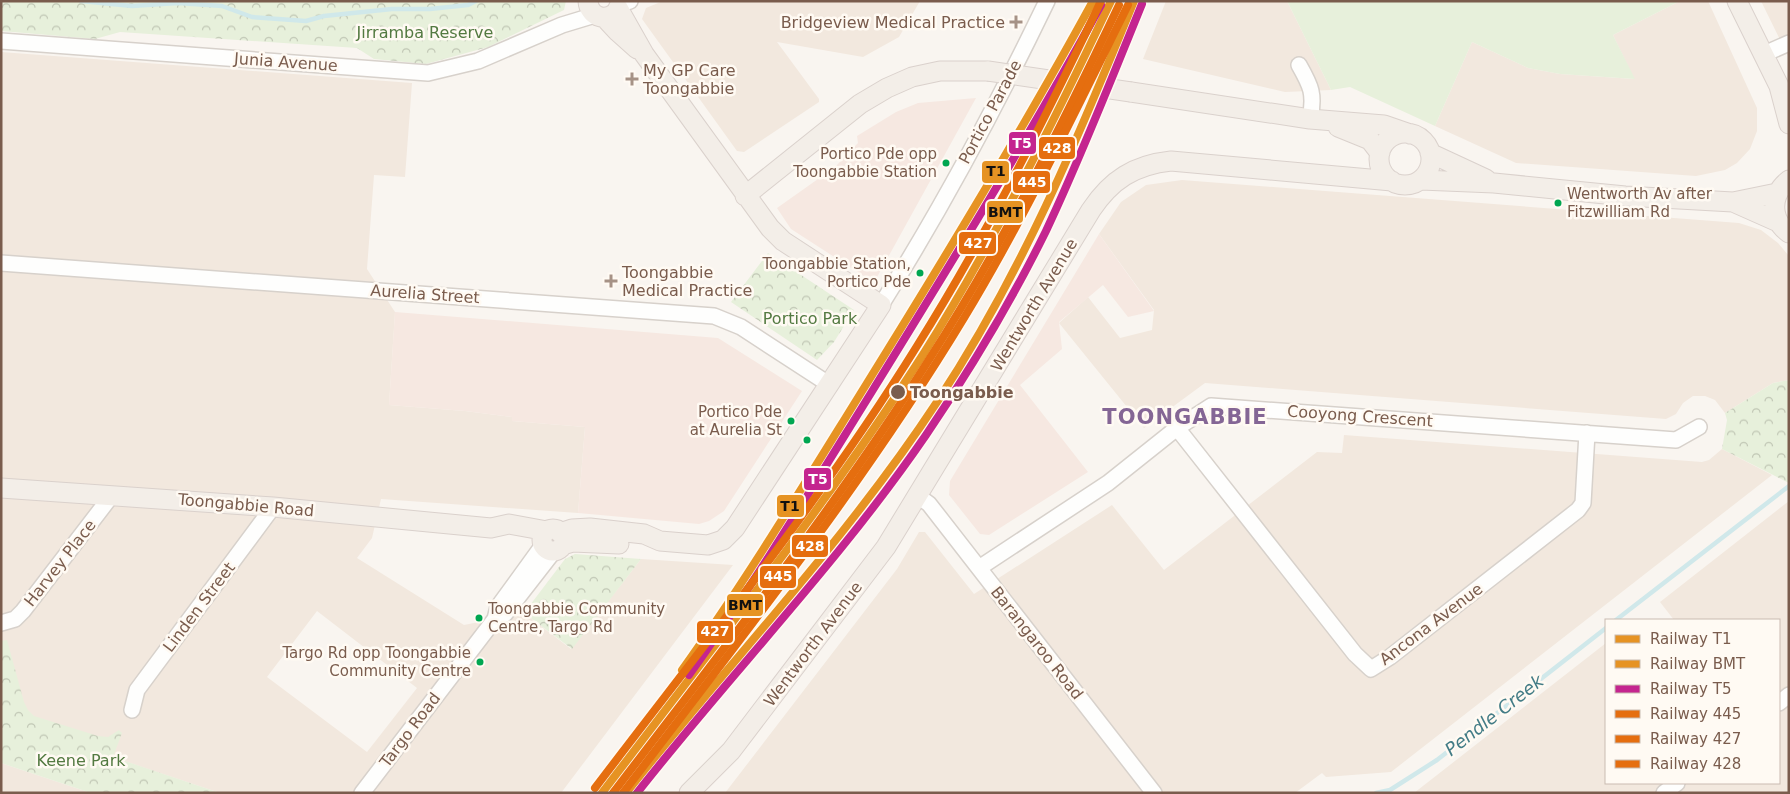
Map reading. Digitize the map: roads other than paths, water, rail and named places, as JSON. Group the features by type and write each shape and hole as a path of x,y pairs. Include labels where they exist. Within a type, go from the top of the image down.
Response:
{"main road":[{"path":"1737,1 1784,92 1789,124"},
{"path":"608,6 618,32 644,54 744,196 770,228 783,241 881,305"},
{"path":"744,196 860,104 887,88 912,77 940,71 988,71 1310,118 1384,125 1421,138 1430,153 1430,168 1421,180"},
{"path":"1310,118 1362,135 1370,140 1392,181 1407,185 1421,180 1494,183 1625,196 1733,202 1783,186"},
{"path":"1380,160 1383,147 1392,137 1410,134"},
{"path":"1430,153 1494,183"},
{"name":"Wentworth Avenue","path":"1350,176 1380,160"},
{"name":"Wentworth Avenue","path":"689,793 717,767 761,713 868,572 918,496 1091,210 1116,180 1141,166 1171,161 1392,181"},
{"path":"1783,186 1774,202 1783,227"},
{"path":"1733,202 1783,227"},
{"name":"Portico Parade","path":"716,544 735,528 881,305"},
{"name":"Toongabbie Road","path":"1,488 273,507 491,528 509,524 552,541 599,542 641,546 660,541 716,544"}],"street":[{"name":"Portico Parade","path":"881,305 936,214 1003,90 1047,1"},
{"name":"Junia Avenue","path":"1,41 428,73 478,61 608,6"},
{"path":"1764,54 1789,43"},
{"path":"1299,65 1311,86 1313,101 1310,118"},
{"name":"Aurelia Street","path":"1,263 714,316 741,327 830,385"},
{"name":"Cooyong Crescent","path":"979,568 1108,482 1177,428 1206,408 1220,405 1676,440 1699,427"},
{"name":"Ancona Avenue","path":"1177,428 1355,654 1371,669 1390,657 1578,510 1583,503 1587,433"},
{"name":"Harvey Place","path":"1,623 15,619 22,611 112,495"},
{"name":"Barangaroo Road","path":"918,496 929,504 1154,793"},
{"name":"Linden Street","path":"132,710 137,690 273,507"},
{"name":"Targo Road","path":"362,793 495,619 505,614 552,541"},
{"path":"1664,793 1676,784"}],"waterway":[{"path":"81,1 132,6 178,3 222,6 252,17 306,21 324,16 392,9 430,9 468,5 476,1"},
{"name":"Pendle Creek","path":"1617,619 1789,486"},
{"name":"Pendle Creek","path":"1376,793 1390,790 1437,760 1605,629"}],"rail line":[{"name":"T1","path":"682,670 730,601 923,293 1010,148 1093,1"},
{"name":"427","path":"595,788 802,516 880,404 917,346 991,220 1101,1"},
{"name":"BMT","path":"602,793 808,521 887,410 924,353 975,267 1023,180 1111,1"},
{"name":"T1","path":"626,793 864,504 937,402 995,305 1046,206 1091,105 1134,1"},
{"name":"T5","path":"637,793 858,528 926,435 958,386 1004,310 1046,231 1084,147 1142,4"},
{"name":"T5","path":"689,675 737,606 782,536 901,345 960,249 1101,5"},
{"name":"445","path":"613,793 816,525 930,358 982,272 1030,185 1119,5"},
{"name":"428","path":"623,793 800,560 885,441 925,380 964,318 1008,241 1128,5"}],"place":[{"name":"Bridgeview Medical Practice","path":"1016,22"},
{"name":"My GP Care Toongabbie","path":"632,79"},
{"name":"Portico Pde opp Toongabbie Station","path":"946,163"},
{"name":"Wentworth Av after Fitzwilliam Rd","path":"1558,203"},
{"name":"Toongabbie Station, Portico Pde","path":"920,273"},
{"name":"Toongabbie Medical Practice","path":"611,281"},
{"name":"Toongabbie","path":"898,392"},
{"name":"Portico Pde at Aurelia St","path":"791,421"},
{"name":"Toongabbie Community Centre, Targo Rd","path":"479,618"},
{"name":"Targo Rd opp Toongabbie Community Centre","path":"480,662"}],"district":[{"name":"TOONGABBIE","path":"1185,417"}],"park label":[{"name":"Jirramba Reserve","path":"425,32"},
{"name":"Portico Park","path":"810,318"},
{"name":"Keene Park","path":"81,760"}]}
